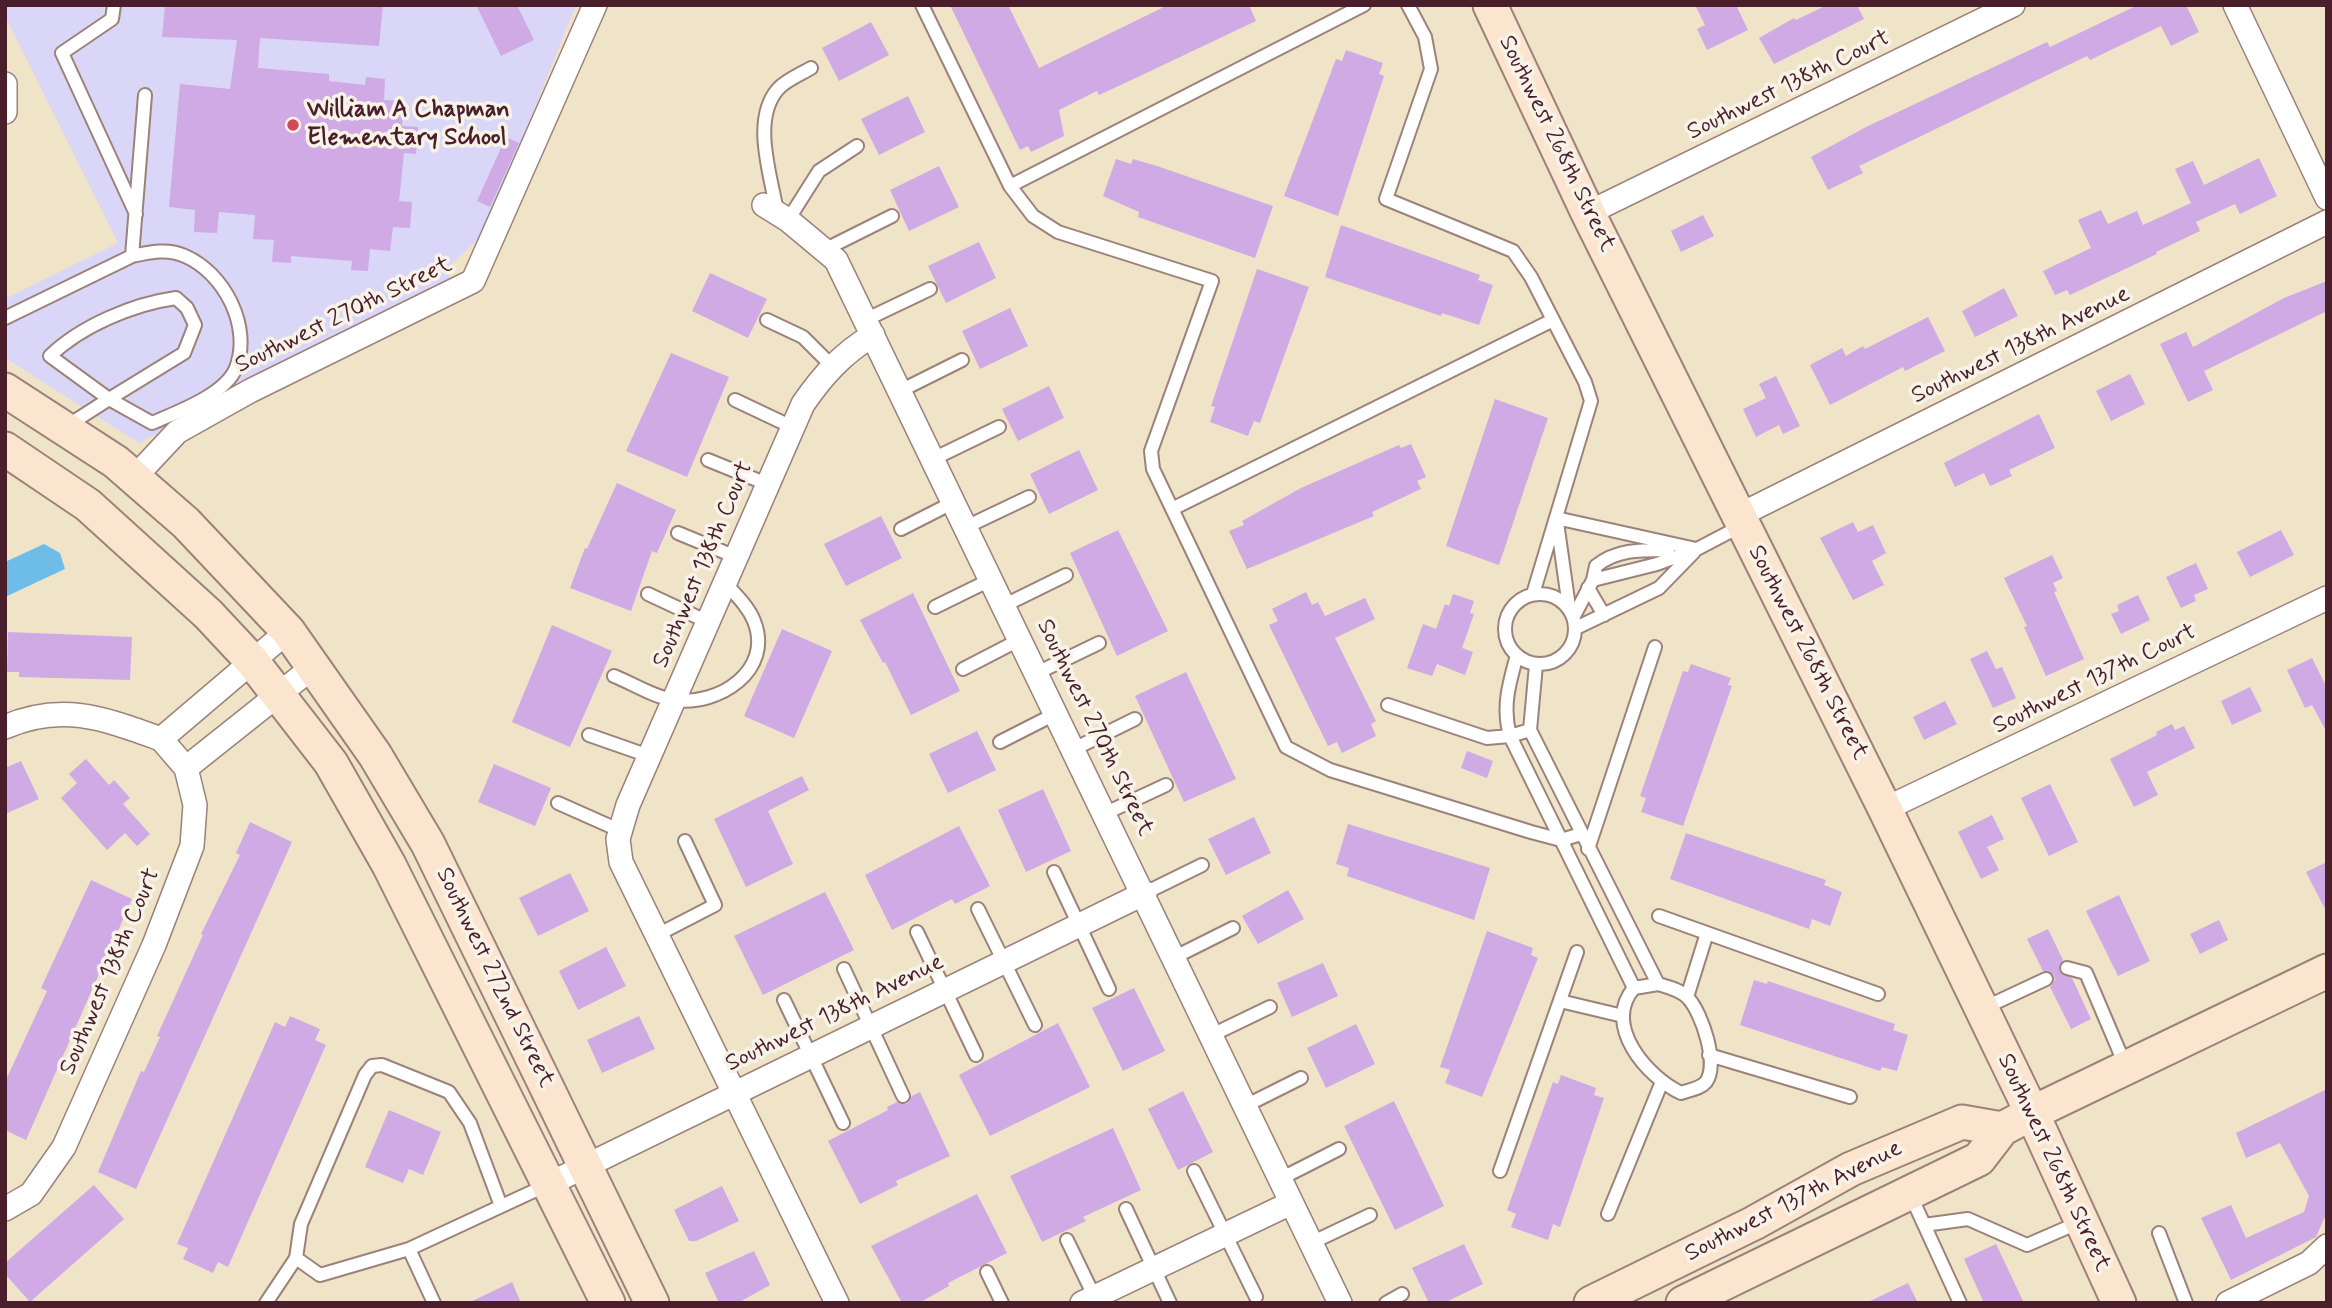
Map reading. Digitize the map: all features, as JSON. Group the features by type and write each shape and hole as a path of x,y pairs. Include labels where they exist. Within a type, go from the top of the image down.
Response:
{"main road":[{"name":"Southwest 268th Street","path":"1490,5 1588,213 1885,809 2032,1113 2113,1298"},
{"name":"Southwest 272nd Street","path":"5,390 65,428 134,478 186,523 288,631 375,755 428,844 652,1303"},
{"name":"Southwest 272nd Street","path":"5,449 88,505 208,614 253,661 331,763 389,865 608,1303"},
{"name":"Southwest 137th Avenue","path":"1683,1303 1979,1159 2002,1129 2032,1113 2327,971"},
{"name":"Southwest 137th Avenue","path":"1591,1303 1754,1223 1851,1169 1962,1122 2002,1129"}],"street":[{"name":"Southwest 270th Street","path":"134,478 177,432 250,391 473,281 595,5"},
{"name":"Southwest 138th Court","path":"1588,213 2013,5"},
{"path":"2235,5 2327,198"},
{"path":"5,84 5,112"},
{"name":"Southwest 270th Street","path":"776,212 826,249 836,260 1145,893 1340,1303"},
{"name":"Southwest 138th Avenue","path":"1740,521 2327,222"},
{"name":"Southwest 138th Court","path":"619,835 649,756 803,404 832,366 869,328"},
{"name":"Southwest 137th Court","path":"1885,809 2327,597"},
{"path":"5,727 55,713 90,716 161,739 288,631"},
{"path":"186,768 313,667"},
{"name":"Southwest 138th Court","path":"5,1209 31,1194 64,1147 154,945 192,846 195,805 186,768 161,739"},
{"path":"619,835 621,862 837,1303"},
{"name":"Southwest 138th Avenue","path":"549,1184 1145,893"},
{"path":"1091,1301 1291,1203"},
{"path":"2228,1303 2309,1263 2327,1246"}],"lane":[{"path":"114,5 112,19 62,53 136,214"},
{"path":"922,5 1010,186 1034,216 1058,232 1212,281 1152,451 1153,469 1286,747 1330,770 1561,841 1581,834"},
{"path":"1010,186 1364,5"},
{"path":"1408,5 1425,37 1431,69 1386,199 1513,251 1531,277 1551,321 1585,382 1591,401 1533,594"},
{"path":"776,212 766,148 764,111 779,88 811,68"},
{"path":"132,256 145,94"},
{"path":"776,212 820,171 857,146"},
{"path":"826,249 891,216"},
{"path":"5,318 132,256 155,251 183,255 206,268 224,289 237,317 239,344 236,368 225,384 193,405 152,423 108,399 50,356 75,334 155,301 176,298 187,308 195,326 184,353 108,399 65,428"},
{"path":"869,328 930,289"},
{"path":"767,320 803,337 832,366"},
{"path":"1172,509 1551,321"},
{"path":"900,391 962,360"},
{"path":"735,400 792,427"},
{"path":"933,459 999,427"},
{"path":"708,460 767,484"},
{"path":"966,527 1029,496"},
{"path":"901,529 954,502"},
{"path":"1556,518 1697,549"},
{"path":"1556,518 1573,617 1574,640 1560,659 1536,664 1517,655 1506,638 1506,619 1516,603 1533,594 1552,596 1573,617 1604,615 1659,588 1697,549"},
{"path":"1590,584 1697,549 1740,521"},
{"path":"678,533 736,557"},
{"path":"1573,617 1596,566 1610,556 1627,551 1697,549"},
{"path":"1005,605 1066,575"},
{"path":"935,607 992,579"},
{"path":"614,676 673,700 712,698 736,686 751,668 757,646 755,624 746,605 724,583"},
{"path":"1590,584 1604,615"},
{"path":"648,594 708,622"},
{"path":"963,669 1021,639"},
{"path":"1037,673 1099,643"},
{"path":"1588,849 1655,647"},
{"path":"1517,655 1505,698 1505,717 1510,736 1634,988"},
{"path":"1536,664 1530,730 1658,984"},
{"path":"1388,705 1487,737 1510,736 1530,730"},
{"path":"1000,742 1057,713"},
{"path":"1074,748 1135,719"},
{"path":"589,735 649,756"},
{"path":"1106,813 1166,785"},
{"path":"558,803 619,835"},
{"path":"657,935 715,905 685,841"},
{"path":"1145,893 1202,865"},
{"path":"1054,872 1109,989"},
{"path":"978,909 1035,1026"},
{"path":"1660,916 1878,993"},
{"path":"1175,957 1233,928"},
{"path":"917,932 976,1055"},
{"path":"1687,997 1707,933"},
{"path":"1500,1171 1577,952"},
{"path":"2067,968 2086,973 2127,1068"},
{"path":"844,970 903,1096"},
{"path":"1981,1010 2046,979"},
{"path":"1658,984 1687,997 1704,1028 1711,1068 1707,1080 1699,1088 1681,1093 1661,1084 1632,1048 1623,1016 1625,1004 1634,988 1658,984"},
{"path":"784,1000 844,1123"},
{"path":"1560,1001 1623,1016"},
{"path":"1212,1035 1270,1007"},
{"path":"1709,1055 1850,1097"},
{"path":"266,1302 296,1258 301,1224 365,1075 372,1066 382,1065 449,1092 470,1123 501,1206"},
{"path":"1245,1106 1301,1078"},
{"path":"1608,1214 1661,1084"},
{"path":"1280,1179 1339,1149"},
{"path":"1194,1171 1256,1297"},
{"path":"296,1258 320,1275 409,1248 549,1184"},
{"path":"1910,1194 1960,1303"},
{"path":"1126,1209 1170,1303"},
{"path":"1311,1243 1370,1215"},
{"path":"1924,1225 1968,1219 2027,1245 2080,1222"},
{"path":"2159,1233 2186,1303"},
{"path":"1067,1240 1091,1301"},
{"path":"409,1248 434,1303"},
{"path":"987,1272 1002,1303"},
{"path":"1386,1303 1402,1294"}],"shaded area":[{"name":"William A Chapman Elementary School","path":"5,5 576,5 484,234 446,269 453,283 139,443 5,358 5,299 118,243 5,16"}],"water":[{"path":"44,544 60,553 65,569 5,597 5,562"}],"building":[{"path":"165,5 383,5 379,46 260,38 258,68 329,74 329,81 365,85 366,77 385,79 384,100 404,101 402,126 418,127 416,154 404,153 399,201 412,202 410,228 393,227 390,251 370,249 368,271 351,270 352,261 291,256 291,263 272,262 274,240 253,239 255,215 219,212 217,233 194,232 195,210 169,207 180,84 230,89 237,40 162,37"},
{"path":"476,5 517,5 534,40 501,56"},
{"path":"950,5 1008,5 1039,68 1168,5 1249,5 1256,21 1099,95 1097,91 1059,110 1064,136 1031,152 1028,146 1020,150"},
{"path":"1695,5 1736,5 1748,30 1707,50 1697,29 1705,25"},
{"path":"1827,5 1857,5 1864,19 1774,64 1759,38 1794,18 1796,20"},
{"path":"2138,5 2186,5 2199,32 2171,46 2161,26 2090,60 2087,56 1859,166 1863,173 1828,190 1811,157 1866,127 2047,42 2050,47"},
{"path":"871,22 889,55 839,81 822,48"},
{"path":"1346,50 1383,63 1379,74 1384,76 1338,216 1284,196 1336,59 1342,61"},
{"path":"908,96 925,132 879,155 861,119"},
{"path":"506,137 519,143 490,207 477,201"},
{"path":"2259,158 2277,196 2240,214 2235,204 2196,222 2200,231 2156,252 2157,254 2070,295 2067,290 2055,295 2043,271 2091,248 2078,220 2101,210 2108,224 2137,211 2143,225 2191,203 2175,169 2193,161 2204,185"},
{"path":"1116,159 1131,164 1133,159 1157,166 1273,206 1255,258 1138,217 1139,212 1103,196"},
{"path":"939,166 959,207 909,231 890,190"},
{"path":"1703,215 1714,236 1681,252 1671,231"},
{"path":"1341,225 1480,275 1478,280 1493,285 1479,325 1442,313 1441,316 1325,277"},
{"path":"979,242 996,278 946,303 928,266"},
{"path":"1257,269 1309,287 1260,423 1254,421 1248,436 1210,422 1215,407 1211,406"},
{"path":"710,273 767,299 748,338 692,311"},
{"path":"2327,281 2327,311 2204,371 2213,390 2188,402 2160,344 2186,332 2193,347 2284,298"},
{"path":"2004,288 2018,316 1975,337 1962,311"},
{"path":"1010,308 1028,346 980,369 962,331"},
{"path":"1928,317 1945,351 1905,371 1903,367 1830,405 1810,365 1842,348 1846,356 1863,346 1865,349"},
{"path":"671,353 729,377 687,477 626,451"},
{"path":"2130,374 2145,404 2111,421 2096,391"},
{"path":"1776,376 1800,426 1783,434 1779,425 1756,437 1743,409 1766,398 1759,384"},
{"path":"1049,386 1064,418 1018,441 1002,409"},
{"path":"1495,399 1548,418 1499,565 1446,546"},
{"path":"2039,414 2055,448 2009,470 2012,476 1990,486 1984,473 1955,487 1944,463"},
{"path":"1411,444 1426,477 1417,481 1421,489 1372,512 1374,516 1247,569 1229,531 1244,525 1242,521 1301,488 1399,445 1401,448"},
{"path":"1079,450 1098,490 1049,514 1030,474"},
{"path":"617,483 676,510 657,553 652,551 631,611 570,588 585,548 587,549"},
{"path":"881,516 902,558 846,586 824,544"},
{"path":"1853,522 1858,532 1873,525 1886,553 1872,561 1884,585 1853,600 1820,538"},
{"path":"1118,530 1168,631 1117,656 1070,553"},
{"path":"2281,530 2294,555 2250,577 2237,552"},
{"path":"2052,555 2063,578 2053,583 2057,591 2054,592 2084,659 2046,676 2024,627 2027,626 2004,578"},
{"path":"2196,563 2208,589 2194,595 2196,601 2181,608 2166,577"},
{"path":"1306,592 1312,605 1318,602 1325,616 1365,598 1375,619 1335,638 1376,721 1371,724 1376,736 1342,753 1337,742 1328,746 1269,625 1278,621 1272,609"},
{"path":"913,593 960,691 911,715 885,662 883,663 860,620"},
{"path":"1453,594 1474,601 1470,613 1474,614 1462,648 1473,652 1465,675 1437,664 1432,676 1407,668 1423,624 1436,629 1445,604 1449,606"},
{"path":"2138,595 2150,620 2121,634 2111,614 2119,611 2117,605"},
{"path":"552,625 612,651 570,747 512,722"},
{"path":"782,629 832,651 794,738 744,716"},
{"path":"8,632 132,637 130,680 19,677 19,672 7,672"},
{"path":"1987,651 1996,669 2002,667 2016,698 1993,708 1970,659"},
{"path":"2312,658 2327,688 2327,733 2312,705 2305,708 2287,670"},
{"path":"1691,664 1731,678 1728,685 1732,686 1683,826 1641,812 1646,798 1640,796 1683,671 1688,672"},
{"path":"1186,672 1236,779 1184,802 1135,696"},
{"path":"2250,687 2262,711 2232,725 2221,701"},
{"path":"1945,701 1957,724 1924,740 1913,717"},
{"path":"2172,724 2175,730 2184,726 2195,748 2147,772 2158,795 2134,807 2110,759 2157,735 2156,732"},
{"path":"977,731 996,770 948,793 929,754"},
{"path":"1467,751 1493,761 1487,778 1461,768"},
{"path":"86,759 109,785 114,780 130,798 123,804 150,834 137,846 125,833 107,850 61,798 77,783 69,774"},
{"path":"21,761 39,799 5,814 5,768"},
{"path":"494,764 551,788 535,826 478,802"},
{"path":"802,776 809,790 768,811 793,864 746,887 714,819"},
{"path":"2050,784 2078,842 2049,856 2021,798"},
{"path":"1043,789 1071,851 1026,872 998,810"},
{"path":"1992,815 2004,839 1987,847 1999,870 1981,879 1958,832"},
{"path":"1254,817 1271,853 1226,875 1208,839"},
{"path":"250,822 292,842 136,1189 98,1172 141,1071 144,1072 160,1037 157,1036 203,935 201,934 240,855 236,853"},
{"path":"1348,824 1490,868 1474,920 1347,876 1349,868 1336,864"},
{"path":"959,826 990,886 955,904 952,899 892,930 865,875"},
{"path":"1686,833 1826,880 1824,885 1842,892 1830,926 1812,919 1809,929 1670,879"},
{"path":"2327,862 2327,913 2306,872"},
{"path":"570,873 589,911 538,936 519,898"},
{"path":"91,880 132,899 26,1140 5,1130 5,1082 47,991 41,988"},
{"path":"1288,890 1304,919 1258,944 1242,916"},
{"path":"825,892 854,950 763,995 734,936"},
{"path":"2119,895 2150,961 2118,976 2086,911"},
{"path":"2219,920 2228,940 2200,954 2190,934"},
{"path":"2048,929 2063,960 2059,971 2072,978 2091,1019 2071,1029 2050,987 2055,980 2054,975 2043,971 2027,939"},
{"path":"1487,931 1533,948 1531,955 1538,958 1482,1097 1445,1083 1450,1070 1440,1067"},
{"path":"606,947 626,986 578,1010 559,971"},
{"path":"1323,963 1338,996 1292,1017 1277,983"},
{"path":"1754,980 1767,984 1768,981 1895,1024 1893,1030 1908,1035 1897,1071 1882,1067 1880,1071 1740,1025"},
{"path":"1134,988 1165,1051 1123,1071 1092,1008"},
{"path":"290,1016 320,1029 315,1040 326,1045 228,1267 218,1262 213,1273 183,1259 188,1248 177,1244 275,1022 285,1027"},
{"path":"639,1016 655,1049 602,1073 587,1040"},
{"path":"1058,1023 1090,1087 990,1136 959,1075"},
{"path":"1356,1024 1375,1064 1326,1088 1307,1048"},
{"path":"1561,1075 1596,1088 1594,1095 1604,1098 1560,1227 1553,1224 1548,1240 1511,1227 1516,1214 1507,1210 1553,1082 1558,1084"},
{"path":"2327,1089 2327,1212 2316,1237 2231,1280 2201,1218 2231,1205 2246,1238 2304,1212 2309,1196 2280,1143 2246,1158 2236,1133"},
{"path":"1183,1091 1213,1152 1178,1170 1148,1109"},
{"path":"920,1092 950,1156 896,1181 898,1185 860,1204 828,1141 888,1110 887,1107 897,1102 907,1104 912,1096"},
{"path":"1394,1101 1444,1206 1395,1230 1344,1126"},
{"path":"389,1110 441,1132 423,1175 409,1169 403,1183 365,1167"},
{"path":"1113,1128 1141,1190 1083,1217 1086,1221 1042,1242 1010,1176"},
{"path":"94,1185 124,1219 30,1302 5,1274 5,1263"},
{"path":"722,1186 739,1221 696,1241 689,1241 674,1210"},
{"path":"977,1194 1007,1253 948,1283 949,1286 919,1303 902,1303 871,1246"},
{"path":"1464,1244 1483,1284 1444,1303 1429,1303 1412,1268"},
{"path":"1996,1244 2024,1303 1984,1303 1964,1259"},
{"path":"754,1251 770,1285 738,1303 719,1303 705,1273"},
{"path":"512,1282 521,1303 468,1303"},
{"path":"1908,1283 1918,1303 1866,1303"}],"place":[{"name":"William A Chapman Elementary School","path":"293,125"}]}
